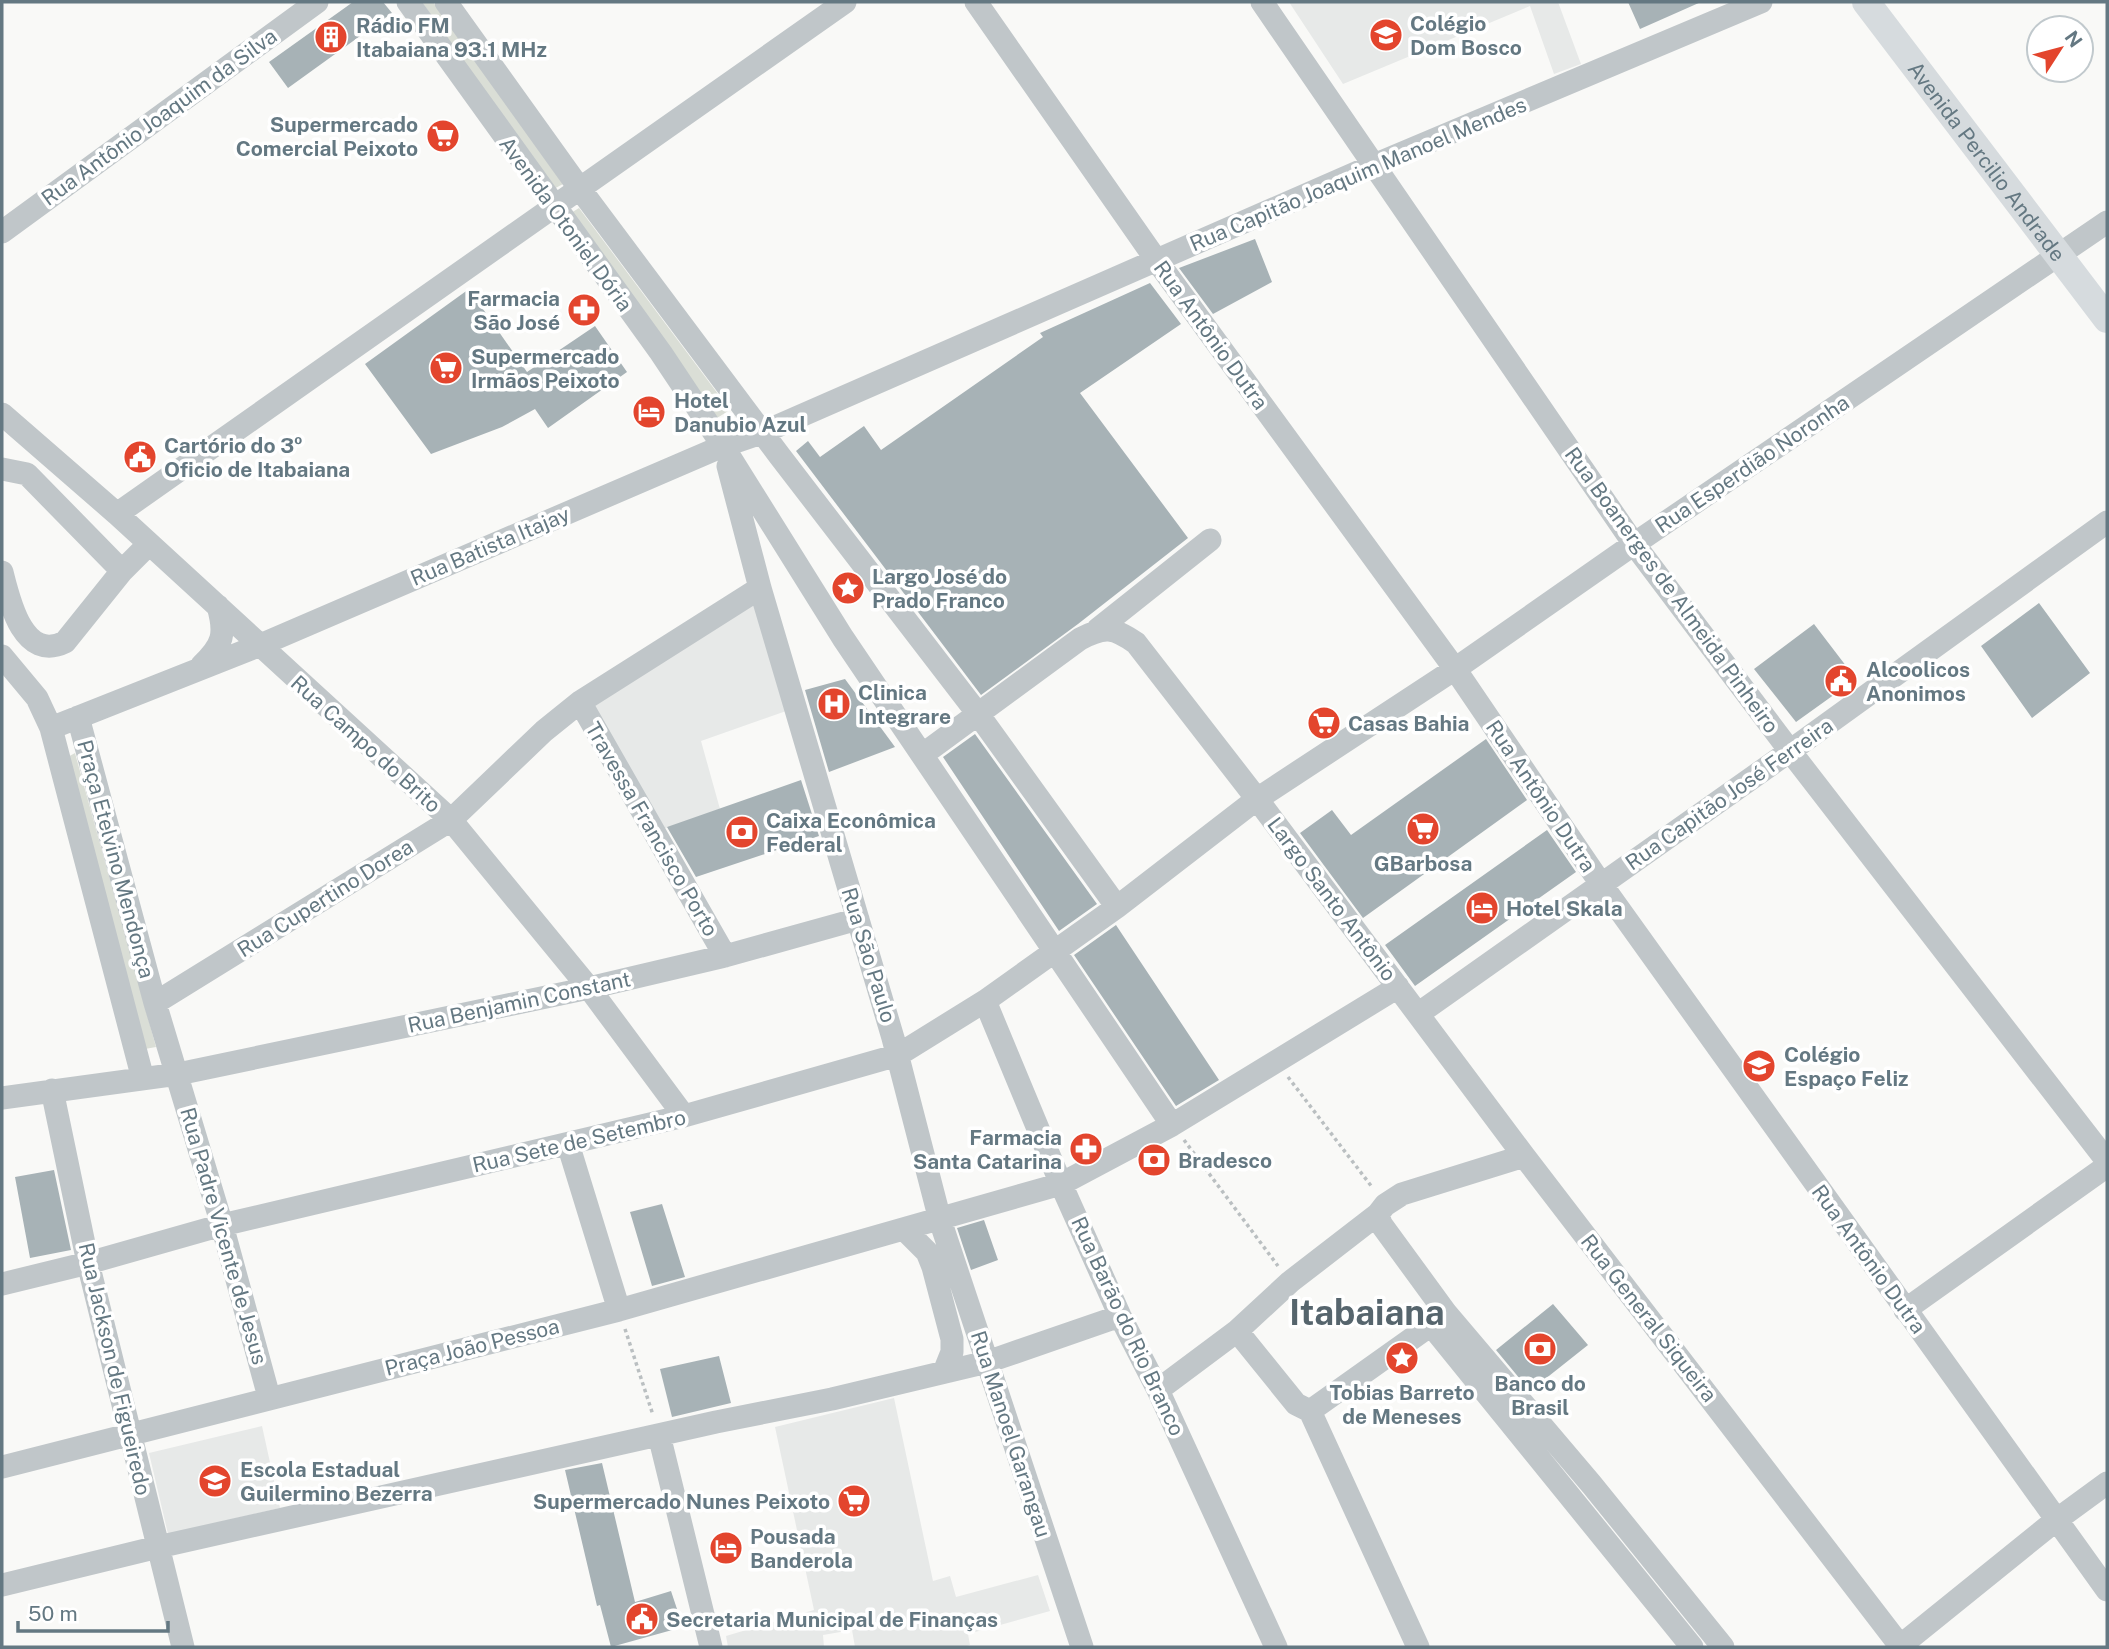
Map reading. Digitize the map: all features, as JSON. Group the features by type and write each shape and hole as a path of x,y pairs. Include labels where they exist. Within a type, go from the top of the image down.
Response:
{"main road":[{"name":"Avenida Percilio Andrade","path":"1866,2 2107,319"}],"street":[{"name":"Rua Antônio Joaquim da Silva","path":"2,232 317,2"},
{"name":"Avenida Otoniel Dória","path":"408,2 661,354 723,446 844,638 1172,1125"},
{"name":"Avenida Otoniel Dória","path":"446,2 580,190 894,607 978,714 1117,907"},
{"path":"117,514 845,2"},
{"name":"Rua Antônio Dutra","path":"976,2 1157,261 1455,670 1601,884 2107,1590"},
{"name":"Rua Boanerges de Almeida Pinheiro","path":"1262,2 1634,544 2107,1163"},
{"name":"Rua Capitão Joaquim Manoel Mendes","path":"764,432 1374,165 1762,2"},
{"name":"Rua Esperdião Noronha","path":"1257,799 1455,670 1634,544 2107,222"},
{"name":"Rua Campo do Brito","path":"2,414 117,514 450,820 589,988 684,1116"},
{"name":"Rua Batista Itajay","path":"258,646 723,446 764,432"},
{"name":"Rua São Paulo","path":"723,446 760,589 898,1055 940,1220"},
{"path":"2,469 27,474 122,570"},
{"name":"Rua Capitão José Ferreira","path":"1418,1014 1790,751 2107,522"},
{"path":"922,755 1080,639 1105,629 1210,540"},
{"path":"2,572 14,617 20,627 39,643 57,646 65,642 122,570 149,544"},
{"name":"Rua Cupertino Dorea","path":"155,1003 450,820 544,731 580,702 760,589"},
{"path":"200,668 216,652 222,640 222,621 218,606"},
{"path":"1105,629 1136,643 1257,799"},
{"name":"Praça Etelvino Mendonça","path":"178,1074 155,1003 78,717 258,646"},
{"name":"Praça Etelvino Mendonça","path":"2,656 37,698 51,728 143,1079"},
{"name":"Travessa Francisco Porto","path":"580,702 724,956"},
{"path":"51,728 78,717"},
{"name":"Largo Santo Antônio","path":"1061,1184 1172,1125 1398,987 1257,799 1117,907"},
{"name":"Rua Sete de Setembro","path":"2,1284 222,1225 684,1116 898,1055 985,1002 1117,907"},
{"name":"Rua Benjamin Constant","path":"178,1074 589,988 724,956 858,919"},
{"name":"Rua General Siqueira","path":"1398,987 1900,1647"},
{"name":"Rua Barão do Rio Branco","path":"985,1002 1120,1316 1158,1390 1276,1647"},
{"path":"2,1098 178,1074"},
{"name":"Rua Padre Vicente de Jesus","path":"178,1074 269,1397"},
{"name":"Rua Jackson de Figueiredo","path":"52,1090 88,1263 183,1647"},
{"path":"568,1144 619,1310"},
{"path":"1158,1390 1237,1331 1290,1282 1417,1188 1524,1156"},
{"path":"1905,1310 2107,1163"},
{"name":"Praça João Pessoa","path":"2,1467 619,1310 1061,1184"},
{"path":"1381,1214 1438,1313 1573,1500 1686,1621 1723,1647"},
{"name":"Rua Manoel Garangau","path":"940,1220 1083,1647"},
{"path":"904,1229 926,1252 933,1267 952,1339 952,1352 944,1371"},
{"path":"1303,1408 1438,1313"},
{"path":"1438,1313 1592,1485 1686,1621 1692,1647"},
{"path":"2,1585 158,1547 987,1363 1120,1316"},
{"path":"1237,1331 1303,1408 1359,1533 1418,1647"},
{"path":"659,1435 711,1647"},
{"path":"1900,1647 2055,1521 2107,1483"},
{"path":"1573,1500 1592,1485"},
{"path":"1359,1533 1372,1577 1408,1647"}],"path":[{"path":"1276,1061 1381,1214"},
{"path":"1172,1125 1290,1282"},
{"path":"619,1310 659,1435"}],"shaded area":[{"path":"422,2 433,2 563,184 552,190"},
{"name":"Colégio Dom Bosco","path":"1289,2 1558,2 1581,64 1554,74 1530,6 1343,84"},
{"path":"579,208 730,410 717,418 571,213"},
{"path":"755,600 789,710 701,741 720,809 663,829 590,703"},
{"path":"75,753 156,1047 145,1049 66,758"},
{"name":"Supermercado Nunes Peixoto","path":"894,1398 933,1581 950,1576 956,1597 1038,1575 1050,1611 968,1634 970,1645 964,1647 855,1647 852,1630 823,1635 824,1647 728,1647 726,1636 814,1610 775,1427"},
{"name":"Escola Estadual Guilermino Bezerra","path":"262,1426 280,1508 168,1534 149,1453"}],"building":[{"name":"Rádio FM Itabaiana 93.1 MHz","path":"353,2 383,2 392,13 288,88 269,62"},
{"path":"1628,2 1701,2 1640,29"},
{"path":"1255,239 1272,282 1213,314 1179,268"},
{"path":"1150,283 1181,324 1080,393 1188,538 981,695 796,451 808,441 820,457 864,426 881,450 1043,337 1040,333"},
{"name":"Supermercado Irmãos Peixoto","path":"469,289 527,372 595,326 627,372 548,428 535,409 502,427 431,454 365,364"},
{"path":"2039,603 2090,673 2032,718 1981,646"},
{"path":"1814,624 1856,679 1796,722 1754,669"},
{"path":"845,679 895,747 829,772 805,690"},
{"path":"975,734 1097,904 1059,931 943,757"},
{"name":"GBarbosa","path":"1486,739 1527,800 1363,918 1300,833 1332,810 1351,835"},
{"name":"Caixa Econômica Federal","path":"801,780 819,836 696,877 667,827"},
{"name":"Hotel Skala","path":"1547,830 1576,872 1415,986 1385,945"},
{"path":"1116,925 1219,1080 1176,1106 1074,955"},
{"path":"54,1170 71,1250 30,1258 15,1177"},
{"path":"662,1204 685,1277 652,1286 630,1212"},
{"path":"984,1220 998,1260 971,1270 957,1228"},
{"name":"Banco do Brasil","path":"1553,1304 1588,1345 1530,1391 1496,1350"},
{"path":"719,1356 731,1403 672,1417 660,1369"},
{"path":"602,1463 635,1602 671,1591 683,1627 611,1647 600,1605 597,1606 565,1470"}],"place":[{"name":"Colégio Dom Bosco","path":"1386,35"},
{"name":"Rádio FM Itabaiana 93.1 MHz","path":"331,37"},
{"name":"Supermercado Comercial Peixoto","path":"443,136"},
{"name":"Farmacia São José","path":"584,310"},
{"name":"Supermercado Irmãos Peixoto","path":"446,368"},
{"name":"Hotel Danubio Azul","path":"649,412"},
{"name":"Cartório do 3º Oficio de Itabaiana","path":"140,457"},
{"name":"Largo José do Prado Franco","path":"848,588"},
{"name":"Alcoolicos Anonimos","path":"1841,681"},
{"name":"Clinica Integrare","path":"834,704"},
{"name":"Casas Bahia","path":"1324,723"},
{"name":"GBarbosa","path":"1423,829"},
{"name":"Caixa Econômica Federal","path":"742,832"},
{"name":"Hotel Skala","path":"1482,908"},
{"name":"Colégio Espaço Feliz","path":"1759,1066"},
{"name":"Farmacia Santa Catarina","path":"1086,1149"},
{"name":"Bradesco","path":"1154,1160"},
{"name":"Banco do Brasil","path":"1540,1349"},
{"name":"Tobias Barreto de Meneses","path":"1402,1358"},
{"name":"Escola Estadual Guilermino Bezerra","path":"215,1481"},
{"name":"Supermercado Nunes Peixoto","path":"854,1501"},
{"name":"Pousada Banderola","path":"726,1548"},
{"name":"Secretaria Municipal de Finanças","path":"642,1619"}],"district":[{"name":"Itabaiana","path":"1367,1312"}]}
